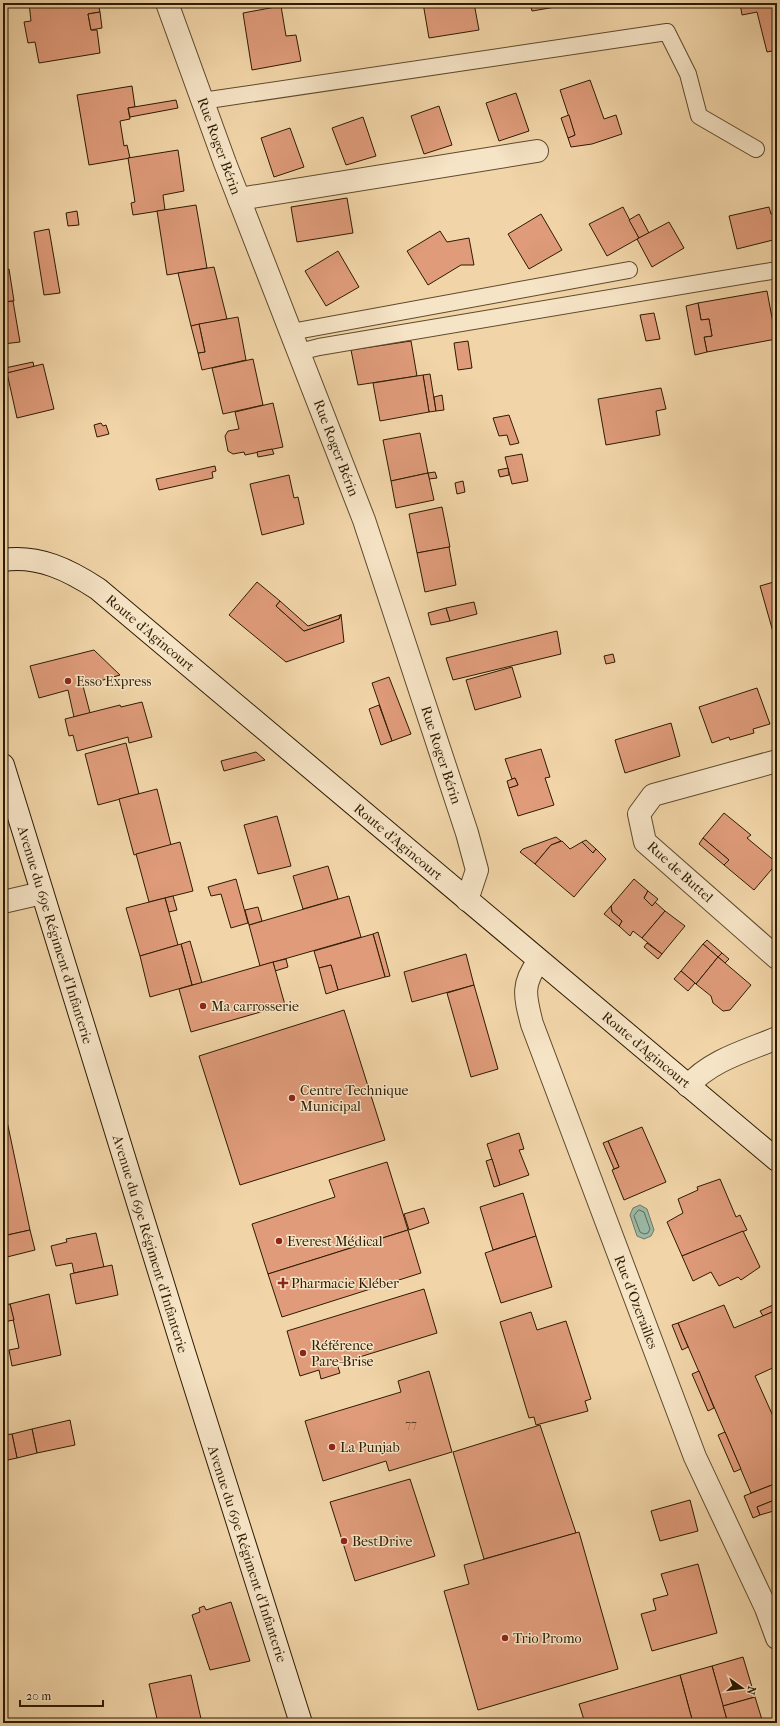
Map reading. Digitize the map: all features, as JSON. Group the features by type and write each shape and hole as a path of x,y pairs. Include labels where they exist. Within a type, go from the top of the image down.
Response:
{"street":[{"name":"Rue Roger Bérin","path":"167,3 239,199 364,520 467,833 477,870 467,900"},
{"path":"239,199 537,151"},
{"name":"Route d'Agincourt","path":"3,560 17,558 57,565 98,589 777,1160"},
{"name":"Rue de Buttel","path":"777,761 653,795 639,814 645,842 777,958"},
{"name":"Avenue du 69e Régiment d'Infanterie","path":"3,765 301,1723"},
{"path":"3,902 42,893"},
{"name":"Rue d'Ozerailles","path":"539,961 526,982 526,1002 532,1024 695,1457 766,1608 777,1638"},
{"path":"688,1086 697,1076 719,1062 777,1038"}],"lane":[{"path":"202,101 667,32 688,74 699,116 756,149"},
{"path":"295,342 630,270"},
{"path":"295,342 319,347 777,270"}],"water":[{"path":"640,1205 647,1209 654,1230 651,1236 644,1239 637,1236 630,1215 633,1208"}],"building":[{"path":"29,3 48,3 48,6 66,3 98,3 100,12 88,14 91,30 97,30 100,53 39,63 35,42 28,43 24,22 31,21"},
{"path":"423,3 474,3 479,30 429,38"},
{"path":"530,3 579,3 532,11"},
{"path":"740,3 777,3 777,50 767,52 757,12 742,15"},
{"path":"281,6 286,36 296,35 301,61 252,70 243,13"},
{"path":"100,12 102,28 91,30 88,14"},
{"path":"590,80 604,119 616,115 622,134 592,144 571,147 568,138 575,135 560,90"},
{"path":"132,86 135,107 128,108 130,119 120,121 124,146 127,145 130,158 89,165 77,95"},
{"path":"516,93 529,131 499,141 486,103"},
{"path":"176,100 178,108 130,117 128,108"},
{"path":"439,106 452,145 424,154 411,116"},
{"path":"569,115 575,135 568,138 561,118"},
{"path":"363,117 376,156 346,165 332,128"},
{"path":"290,128 304,167 274,177 261,138"},
{"path":"178,150 184,191 163,195 165,210 133,215 131,203 135,202 128,158"},
{"path":"347,198 353,233 297,242 291,207"},
{"path":"196,205 207,268 167,275 157,211"},
{"path":"623,207 639,238 607,256 589,224"},
{"path":"769,207 771,214 777,212 777,239 737,249 729,216"},
{"path":"77,211 79,225 68,226 66,213"},
{"path":"541,214 562,250 529,269 508,234"},
{"path":"639,214 649,233 639,238 629,220"},
{"path":"669,222 684,248 652,267 637,239"},
{"path":"49,229 60,293 44,295 34,232"},
{"path":"440,231 447,242 469,238 474,265 461,265 428,285 407,251"},
{"path":"338,251 359,287 326,306 305,271"},
{"path":"214,267 227,319 191,326 178,273"},
{"path":"9,269 14,301 3,302 3,271"},
{"path":"767,291 776,339 707,352 704,337 712,336 709,319 701,320 698,303"},
{"path":"13,301 20,342 3,344 3,302"},
{"path":"698,303 701,320 709,319 712,336 704,337 707,352 695,355 686,306"},
{"path":"654,313 660,339 646,341 640,315"},
{"path":"238,317 246,360 202,370 198,353 205,352 199,324"},
{"path":"199,324 205,352 198,353 191,326"},
{"path":"411,341 417,376 358,385 351,350"},
{"path":"468,341 472,368 458,370 454,343"},
{"path":"253,359 263,405 223,414 212,368"},
{"path":"33,362 34,367 7,373 5,368"},
{"path":"43,364 54,409 17,418 7,373"},
{"path":"430,374 436,411 429,412 423,375"},
{"path":"423,375 429,412 380,421 373,383"},
{"path":"661,388 666,409 656,411 660,435 606,445 598,399"},
{"path":"442,395 444,410 436,411 434,397"},
{"path":"273,403 283,447 245,455 244,452 233,454 228,451 225,436 228,431 239,429 235,412"},
{"path":"509,415 519,443 510,445 507,435 499,436 493,418"},
{"path":"101,423 103,426 106,425 109,434 97,437 94,425"},
{"path":"420,433 428,473 391,481 383,440"},
{"path":"272,449 274,454 258,457 257,452"},
{"path":"522,454 528,481 512,484 505,457"},
{"path":"215,466 216,471 212,472 213,478 159,490 156,479"},
{"path":"508,468 509,475 500,477 498,470"},
{"path":"435,472 437,478 429,479 428,473"},
{"path":"428,473 434,500 396,508 391,481"},
{"path":"289,475 294,498 298,497 304,524 262,535 250,484"},
{"path":"463,481 465,492 457,494 455,483"},
{"path":"442,507 450,547 417,553 409,514"},
{"path":"449,547 456,585 425,592 417,553"},
{"path":"777,581 777,639 775,639 760,586"},
{"path":"257,582 280,601 276,606 304,631 339,619 341,614 344,642 286,662 229,615"},
{"path":"280,601 308,626 340,615 339,619 304,631 276,606"},
{"path":"474,602 477,614 450,621 446,608"},
{"path":"446,608 450,621 431,625 428,613"},
{"path":"557,631 561,654 453,680 446,658"},
{"name":"Esso Express","path":"94,650 120,675 83,686 90,713 74,717 68,690 39,698 30,666"},
{"path":"613,654 615,662 606,664 604,656"},
{"path":"512,667 521,697 475,710 466,680"},
{"path":"389,677 411,734 392,741 372,683"},
{"path":"757,688 770,724 753,729 754,733 730,740 729,737 712,743 699,707"},
{"path":"142,702 152,737 129,743 128,737 77,751 73,735 69,736 65,719 120,705 121,707"},
{"path":"379,705 392,741 381,745 369,709"},
{"path":"671,723 680,756 625,773 615,740"},
{"path":"126,743 139,794 98,805 85,754"},
{"path":"541,749 550,777 545,778 554,805 518,816 509,788 518,785 515,778 512,779 505,759"},
{"path":"256,752 265,760 224,771 221,761"},
{"path":"515,778 518,785 509,788 507,781"},
{"path":"157,789 171,845 134,855 119,799"},
{"path":"724,813 751,835 747,838 777,863 754,890 724,865 729,860 703,838"},
{"path":"277,816 291,866 258,874 244,825"},
{"path":"556,837 561,841 551,845 535,864 520,852 523,849"},
{"path":"703,838 729,860 724,865 699,844"},
{"path":"586,840 596,849 593,853 582,842"},
{"path":"562,841 570,849 582,842 593,853 596,849 606,859 574,897 535,864 551,845"},
{"path":"180,842 193,891 149,902 136,854"},
{"path":"328,866 338,899 303,909 293,876"},
{"path":"236,879 248,923 231,928 221,894 211,896 208,887"},
{"path":"634,879 648,891 644,898 652,906 655,902 665,911 642,938 633,931 630,936 619,926 622,921 612,912 611,906"},
{"path":"648,891 658,899 652,906 644,898"},
{"path":"173,896 177,910 169,912 165,898"},
{"path":"349,896 361,937 260,966 249,925"},
{"path":"165,898 178,945 140,956 126,908"},
{"path":"611,906 612,912 622,921 619,926 604,914"},
{"path":"258,907 262,921 249,925 245,910"},
{"path":"665,911 685,926 662,954 642,938"},
{"path":"378,932 390,976 385,977 373,934"},
{"path":"373,934 385,977 338,990 331,965 319,968 314,951"},
{"path":"707,940 722,953 718,957 703,944"},
{"path":"190,941 202,983 192,985 181,944"},
{"path":"647,943 662,954 658,959 644,947"},
{"path":"181,944 192,985 150,997 140,956"},
{"path":"703,944 718,957 696,984 681,971"},
{"path":"722,953 729,959 725,963 718,957"},
{"path":"466,954 474,985 412,1002 404,972"},
{"path":"718,957 751,985 730,1010 723,1011 713,1003 711,996 696,984"},
{"path":"286,959 288,967 275,971 273,962"},
{"path":"273,962 285,1005 191,1032 179,989"},
{"path":"331,965 338,990 326,994 319,968"},
{"path":"681,971 695,983 688,991 674,979"},
{"path":"474,985 498,1069 471,1077 447,993"},
{"name":"Centre Technique Municipal","path":"344,1010 385,1140 240,1185 199,1056"},
{"path":"3,1105 8,1126 3,1127"},
{"path":"8,1126 30,1230 3,1236 3,1127"},
{"path":"642,1127 666,1182 624,1200 612,1170 619,1167 608,1141"},
{"path":"519,1133 524,1149 519,1150 529,1175 500,1185 487,1144"},
{"path":"608,1141 619,1167 614,1169 603,1143"},
{"path":"492,1159 500,1185 494,1187 486,1161"},
{"path":"387,1162 408,1230 268,1274 252,1224 335,1197 329,1180"},
{"path":"720,1179 736,1217 740,1215 747,1230 682,1256 667,1222 683,1213 678,1199 698,1190 697,1187"},
{"path":"523,1193 536,1236 493,1250 480,1207"},
{"path":"424,1208 429,1223 409,1230 404,1214"},
{"path":"30,1230 35,1250 7,1257 3,1236"},
{"path":"408,1230 421,1273 282,1317 268,1274"},
{"path":"743,1231 760,1267 741,1280 738,1277 719,1286 711,1272 693,1281 682,1256"},
{"path":"96,1233 104,1267 74,1273 72,1263 56,1266 51,1246 67,1242 66,1239"},
{"path":"536,1236 552,1287 501,1303 485,1253"},
{"path":"112,1265 118,1295 76,1304 70,1274"},
{"path":"424,1289 437,1333 337,1364 340,1373 321,1379 319,1370 300,1376 287,1331"},
{"path":"49,1294 61,1355 12,1366 9,1350 19,1348 10,1304"},
{"path":"777,1303 777,1310 763,1316 760,1311"},
{"path":"10,1304 14,1320 3,1322 3,1305"},
{"path":"724,1305 734,1328 777,1310 777,1366 755,1376 777,1425 777,1483 751,1493 678,1323"},
{"path":"531,1312 537,1330 566,1321 591,1399 585,1401 588,1411 536,1425 534,1417 529,1418 500,1322"},
{"path":"678,1323 688,1347 682,1350 672,1325"},
{"path":"429,1371 452,1452 389,1471 386,1461 323,1481 305,1421 401,1392 398,1381"},
{"path":"699,1371 714,1408 708,1411 692,1374"},
{"path":"70,1420 75,1445 37,1453 32,1429"},
{"path":"540,1425 576,1533 484,1559 453,1452"},
{"path":"32,1429 37,1453 17,1458 12,1434"},
{"path":"725,1432 741,1469 734,1472 718,1435"},
{"path":"12,1434 17,1458 3,1461 3,1435"},
{"path":"410,1479 435,1556 355,1581 330,1502"},
{"path":"777,1483 777,1499 757,1507 760,1515 753,1518 744,1496"},
{"path":"777,1499 777,1510 760,1515 757,1507"},
{"path":"690,1500 698,1531 660,1541 651,1511"},
{"path":"579,1532 618,1669 478,1710 444,1591 469,1584 464,1565"},
{"path":"698,1564 717,1633 652,1651 641,1614 656,1610 653,1599 668,1595 661,1574"},
{"path":"231,1602 250,1661 210,1670 192,1615 200,1612 199,1608 204,1606 206,1610"},
{"path":"743,1657 755,1697 723,1706 712,1666"},
{"path":"712,1666 728,1723 693,1723 680,1675"},
{"path":"191,1675 202,1723 158,1723 149,1684"},
{"path":"680,1675 693,1723 585,1723 579,1704"},
{"path":"755,1697 763,1723 728,1723 723,1706"}],"place":[{"name":"Esso Express","path":"68,681"},
{"name":"Ma carrosserie","path":"203,1006"},
{"name":"Centre Technique Municipal","path":"292,1098"},
{"name":"Everest Médical","path":"279,1241"},
{"name":"Pharmacie Kléber","path":"283,1283"},
{"name":"Référence Pare-Brise","path":"303,1353"},
{"name":"La Punjab","path":"332,1447"},
{"name":"BestDrive","path":"344,1541"},
{"name":"Trio Promo","path":"505,1638"}]}
